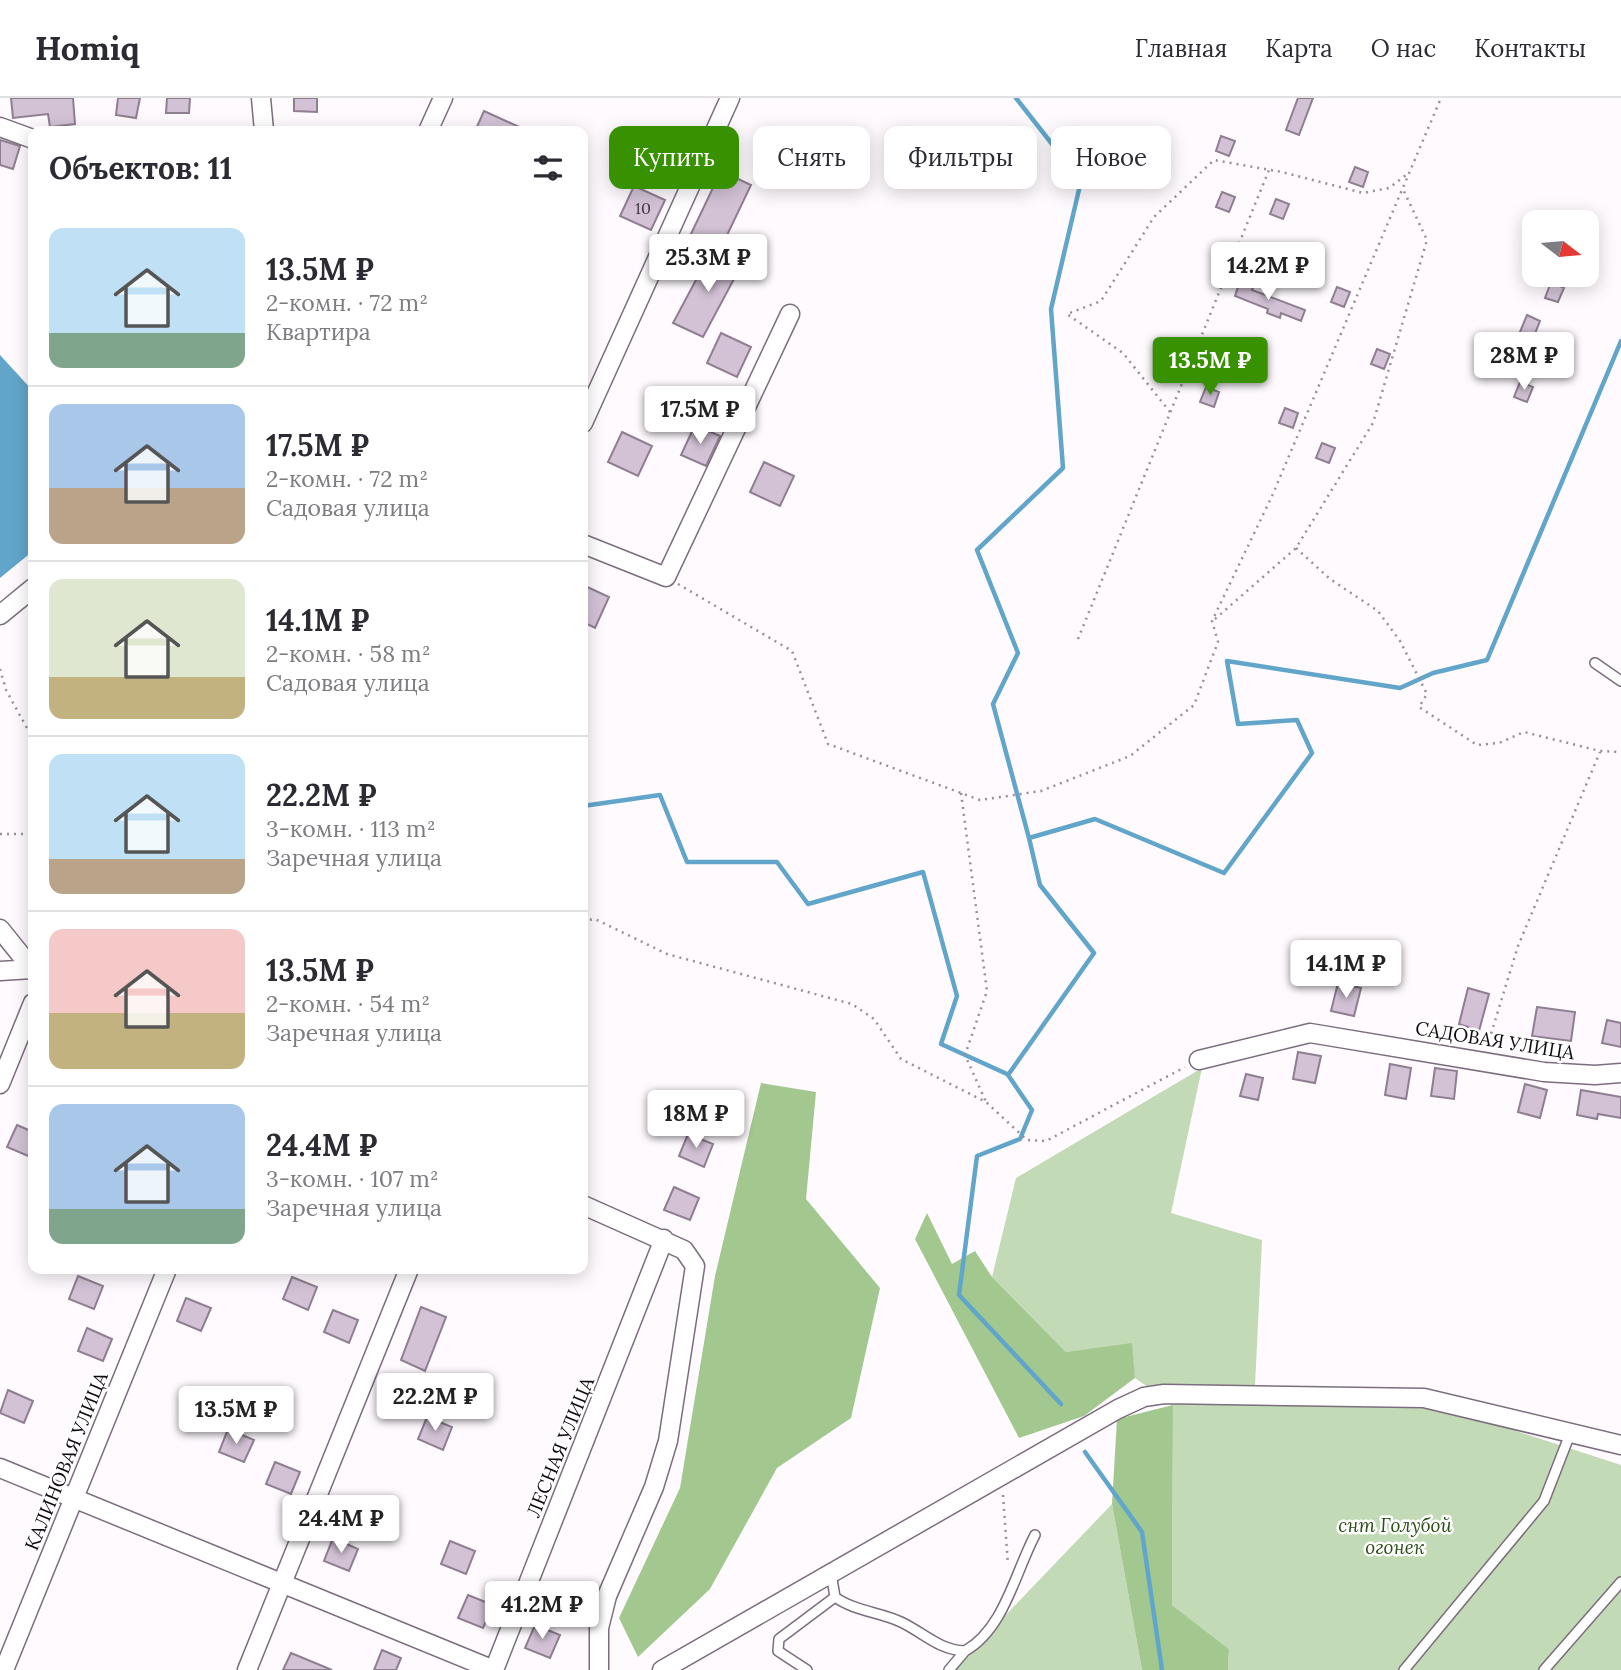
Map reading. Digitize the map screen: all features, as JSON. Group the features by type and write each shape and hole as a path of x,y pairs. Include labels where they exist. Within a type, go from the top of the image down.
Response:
{"street":[{"path":"261,98 264,126"},
{"path":"430,126 443,98"},
{"path":"588,412 730,98"},
{"path":"0,127 28,137"},
{"path":"588,546 666,577 790,314"},
{"path":"0,615 28,592"},
{"path":"0,962 5,951 2,933"},
{"path":"2,933 28,965"},
{"path":"0,971 28,970"},
{"path":"0,1084 28,1015"},
{"name":"САДОВАЯ УЛИЦА","path":"1199,1060 1310,1033 1544,1072 1595,1075 1621,1073"},
{"path":"588,1207 684,1250 695,1266 668,1441 654,1487 607,1596 599,1628 599,1670"},
{"name":"ЛЕСНАЯ УЛИЦА","path":"494,1670 664,1239"},
{"name":"КАЛИНОВАЯ УЛИЦА","path":"4,1670 165,1274"},
{"path":"247,1670 407,1274"},
{"path":"662,1670 1106,1416 1144,1397 1164,1394 1424,1398 1621,1445"},
{"path":"0,1468 494,1670"}],"lane":[{"path":"1595,663 1621,681"},
{"path":"1404,1670 1544,1501 1570,1434"},
{"path":"949,1670 986,1632 1035,1535"},
{"path":"831,1573 835,1597 845,1605 902,1623 938,1645 965,1651"},
{"path":"1544,1670 1621,1581"},
{"path":"807,1670 778,1651 779,1639 835,1597"}],"path":[{"path":"666,577 792,651 828,744 980,800 1041,791 1130,756 1194,705 1218,642 1212,621 1272,496 1441,98"},
{"path":"1170,412 1123,354 1067,314 1101,301 1154,217 1214,160 1269,170 1363,193 1389,188 1408,173"},
{"path":"1078,639 1269,170"},
{"path":"1212,621 1296,548 1373,424 1427,240 1402,187"},
{"path":"1296,548 1330,579 1378,611 1400,641 1427,694 1419,707 1477,745 1499,743 1524,732 1600,751 1621,752"},
{"path":"0,669 6,690 28,729"},
{"path":"1483,1060 1518,946 1600,751"},
{"path":"961,792 986,990 965,1055 986,1102"},
{"path":"0,834 28,834"},
{"path":"588,920 595,919 667,954 852,1004 873,1019 901,1059 986,1102 1027,1140 1046,1141 1199,1060"},
{"path":"1004,1492 1001,1500 1008,1593"}],"green space":[{"name":"снт Голубой огонек","path":"1202,1068 1171,1213 1262,1240 1255,1386 1267,1406 1427,1402 1621,1465 1621,1670 1228,1670 1229,1649 1172,1605 1173,1405 1135,1378 1131,1344 1066,1352 992,1277 1016,1178"},
{"path":"761,1083 816,1092 806,1199 880,1288 851,1418 777,1468 710,1589 638,1657 619,1618 680,1488 715,1276"},
{"path":"927,1213 952,1264 975,1251 992,1277 1066,1352 1132,1343 1135,1378 1084,1416 1019,1438 915,1239"},
{"path":"1173,1405 1172,1605 1229,1649 1228,1670 1142,1670 1112,1504 1117,1419"},
{"path":"1112,1504 1142,1670 953,1670"}],"water":[{"path":"0,355 28,386 28,555 0,578"}],"building":[{"path":"11,98 73,98 75,124 50,126 48,114 13,118"},
{"path":"118,98 140,98 136,118 116,115"},
{"path":"167,98 190,98 189,113 166,113"},
{"path":"294,98 317,98 317,112 294,111"},
{"path":"1298,98 1313,98 1299,135 1286,130"},
{"path":"484,111 517,126 477,126"},
{"path":"1221,136 1235,141 1229,156 1216,151"},
{"path":"0,140 20,146 13,169 0,165"},
{"path":"1355,167 1368,172 1363,187 1349,182"},
{"path":"739,179 751,185 719,252 689,238 712,189 739,189"},
{"path":"633,189 641,189 665,200 651,230 620,216"},
{"path":"1222,192 1235,197 1229,212 1216,207"},
{"path":"1276,199 1289,204 1283,219 1270,214"},
{"path":"712,250 742,264 703,337 673,323"},
{"path":"1240,281 1254,286 1252,290 1305,310 1301,321 1281,313 1280,318 1267,313 1268,309 1235,296"},
{"path":"1337,287 1350,292 1344,307 1331,302"},
{"path":"1549,287 1564,288 1558,302 1545,298"},
{"path":"1527,315 1540,321 1522,366 1508,361"},
{"path":"721,333 751,347 737,377 707,363"},
{"path":"1377,349 1390,354 1384,369 1371,364"},
{"path":"1520,382 1533,387 1527,402 1514,397"},
{"path":"1206,387 1219,392 1214,407 1200,402"},
{"path":"1285,408 1298,413 1293,428 1279,423"},
{"path":"695,425 720,436 706,466 681,455"},
{"path":"622,432 652,446 638,476 608,462"},
{"path":"1322,443 1335,448 1329,463 1316,458"},
{"path":"764,462 794,476 780,506 750,492"},
{"path":"588,587 609,597 595,628 588,624"},
{"path":"1338,983 1361,988 1354,1016 1331,1011"},
{"path":"1468,988 1489,994 1479,1031 1459,1024"},
{"path":"1537,1007 1575,1012 1571,1041 1532,1036"},
{"path":"1607,1020 1621,1023 1621,1047 1602,1043"},
{"path":"1298,1052 1321,1056 1315,1083 1293,1079"},
{"path":"1390,1064 1411,1068 1406,1099 1385,1095"},
{"path":"1435,1068 1457,1071 1454,1099 1431,1096"},
{"path":"1246,1074 1263,1078 1258,1100 1240,1096"},
{"path":"1525,1084 1547,1090 1540,1118 1518,1112"},
{"path":"1581,1090 1621,1097 1621,1118 1598,1114 1597,1119 1577,1115"},
{"path":"17,1125 28,1130 28,1156 7,1147"},
{"path":"688,1134 713,1144 704,1167 679,1156"},
{"path":"674,1187 699,1198 690,1220 664,1210"},
{"path":"78,1276 103,1286 94,1309 69,1299"},
{"path":"292,1277 317,1287 308,1310 283,1299"},
{"path":"186,1298 211,1308 201,1331 177,1321"},
{"path":"421,1307 446,1317 425,1371 401,1360"},
{"path":"333,1310 358,1320 349,1343 324,1332"},
{"path":"87,1328 112,1339 103,1361 78,1351"},
{"path":"8,1390 33,1401 24,1423 0,1413"},
{"path":"427,1417 452,1427 443,1450 418,1439"},
{"path":"228,1429 254,1440 244,1462 219,1452"},
{"path":"275,1462 300,1472 291,1494 266,1484"},
{"path":"333,1538 358,1549 349,1571 324,1561"},
{"path":"450,1541 475,1551 466,1574 441,1564"},
{"path":"468,1595 493,1605 483,1628 458,1618"},
{"path":"535,1625 560,1635 550,1658 525,1648"},
{"path":"382,1650 401,1658 396,1670 374,1670"},
{"path":"291,1653 332,1670 283,1670"}],"waterway":[{"path":"1016,98 1081,181 1051,309 1063,468 977,550 1018,653 993,704 1029,838"},
{"path":"1061,1404 959,1295 977,1156 1020,1139 1032,1110 1008,1075 1094,953 1040,885 1029,838 1095,819 1224,873 1312,753 1297,720 1238,724 1227,661 1400,688 1433,673 1487,660 1621,341"},
{"path":"588,805 660,795 687,862 777,862 808,904 923,872 957,996 941,1044 1007,1074"},
{"path":"1085,1452 1142,1532 1162,1670"}]}
